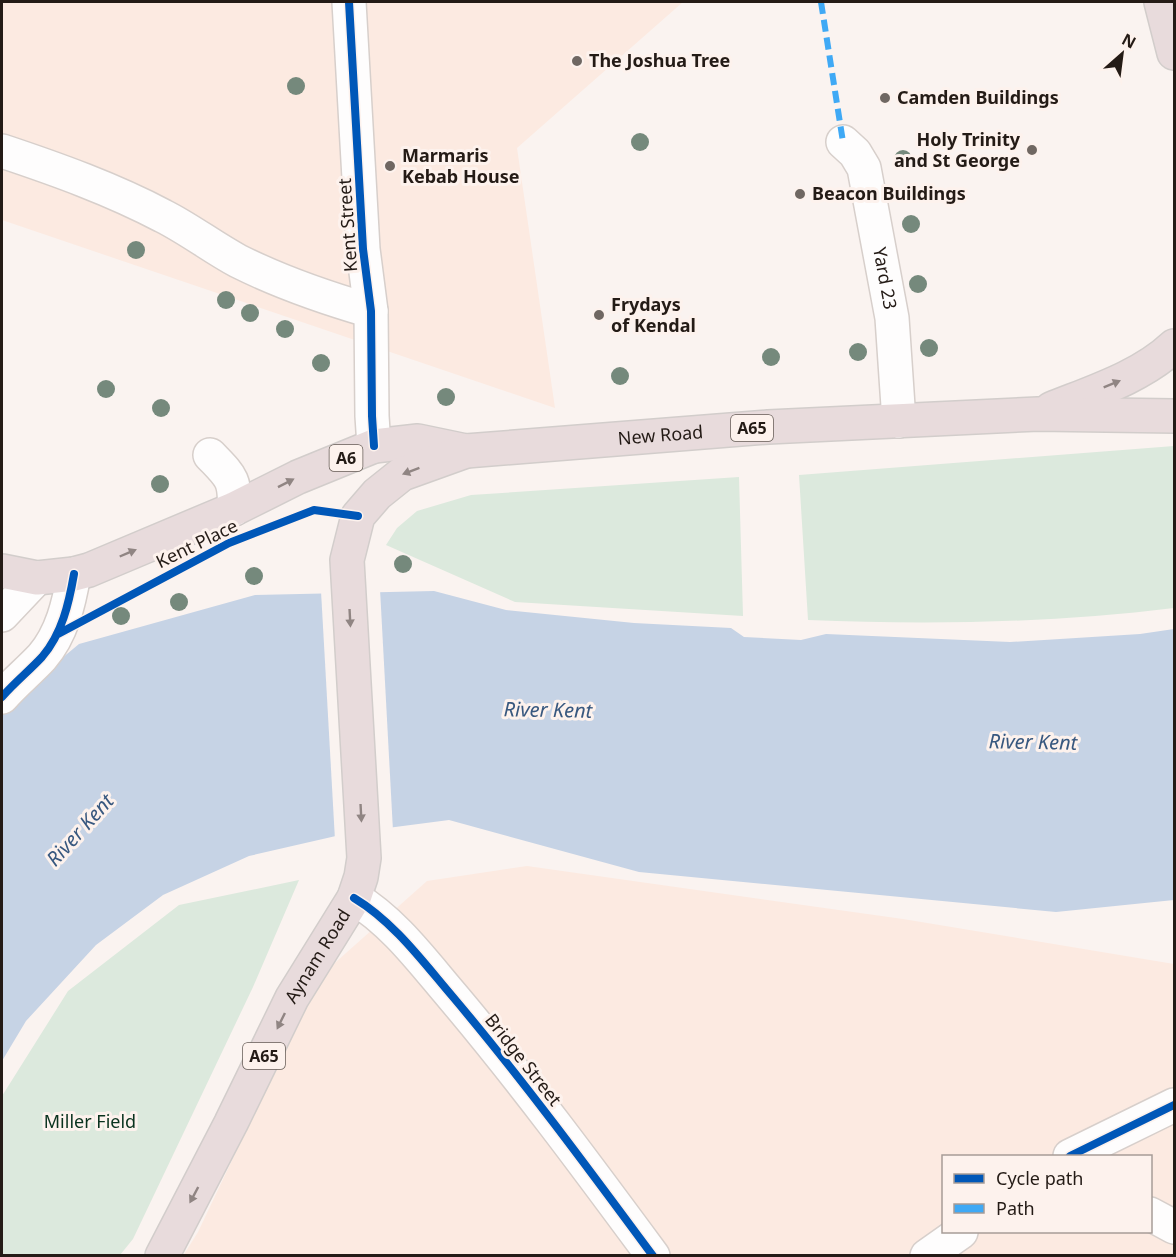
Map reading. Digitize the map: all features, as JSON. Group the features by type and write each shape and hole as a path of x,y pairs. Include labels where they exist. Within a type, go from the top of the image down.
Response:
{"highway":[{"path":"1161,2 1174,53"},
{"path":"1038,414 1122,380 1163,357 1174,346"},
{"name":"New Road","path":"347,560 358,516 377,494 402,474 466,451 768,427 1038,414 1174,416"},
{"name":"A6","path":"2,571 37,578 74,574 234,509 298,477 374,446 418,441 466,451"},
{"name":"Aynam Road","path":"162,1256 292,998 354,898 361,877 364,858 347,560"}],"street":[{"name":"Kent Street","path":"349,2 363,249 371,311 374,446"},
{"name":"Yard 23","path":"843,142 855,153 864,168 892,318 899,421"},
{"path":"2,151 57,169 165,216 201,240 239,261 290,284 341,303 371,311"},
{"path":"210,455 229,475 235,490 234,509"},
{"path":"2,697 43,656 58,634 74,574"},
{"path":"2,615 37,578"},
{"name":"Bridge Street","path":"354,898 370,908 406,943 502,1056 653,1256"},
{"path":"1072,1155 1174,1105"},
{"path":"1152,1215 1174,1227"},
{"path":"927,1256 960,1233"}],"shaded area":[{"path":"2,2 683,2 517,148 555,408 2,220"},
{"path":"527,866 903,919 1174,964 1174,1255 183,1256 198,1232 319,977 427,881"}],"green space":[{"path":"1174,446 1174,608 1083,617 991,622 808,620 799,475"},
{"path":"739,477 743,616 515,602 386,545 397,528 417,511 471,495"},
{"name":"Miller Field","path":"299,880 253,987 133,1239 120,1255 2,1255 2,1096 68,991 179,905"}],"water":[{"name":"River Kent","path":"434,591 506,610 634,623 731,628 744,637 801,640 826,634 1010,642 1140,634 1174,629 1174,900 1056,912 639,872 449,820 349,833 249,856 163,895 96,945 26,1021 2,1061 2,712 14,698 79,644 255,595"}],"pier":[{"path":"380,589 393,831 335,840 321,591"}],"marked path":[{"path":"821,2 843,142"}],"cycle path":[{"path":"349,2 363,249 371,311 374,446"},
{"name":"Kent Place","path":"58,634 229,543 314,510 358,516"},
{"path":"2,697 42,657 55,638 67,607 74,574"},
{"path":"354,898 395,931 479,1028 580,1157 653,1256"},
{"path":"1072,1155 1174,1105"}],"place":[{"name":"The Joshua Tree","path":"577,61"},
{"name":"Camden Buildings","path":"885,98"},
{"name":"Holy Trinity and St George","path":"1032,150"},
{"name":"Marmaris Kebab House","path":"390,166"},
{"name":"Beacon Buildings","path":"800,194"},
{"name":"Frydays of Kendal","path":"599,315"}]}
